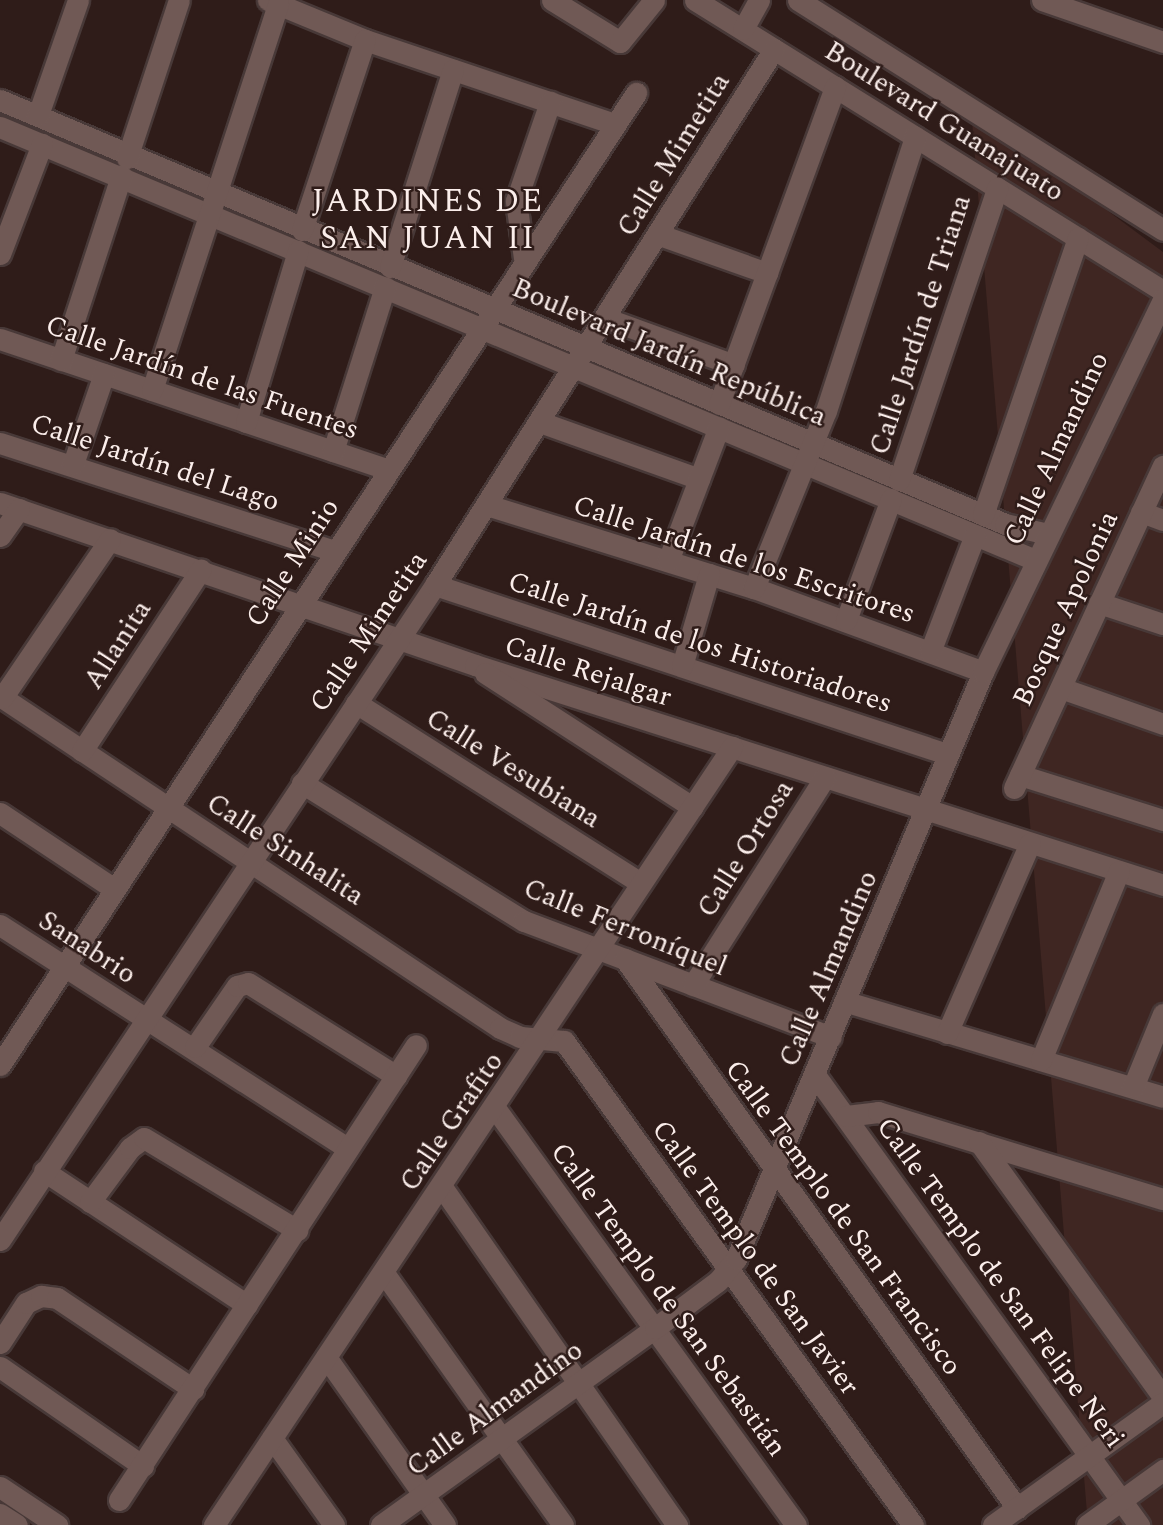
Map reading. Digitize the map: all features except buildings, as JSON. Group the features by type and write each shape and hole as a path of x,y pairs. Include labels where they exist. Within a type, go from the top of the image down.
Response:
{"street":[{"path":"38,115 78,0"},
{"path":"61,360 179,0"},
{"path":"552,0 620,42 654,0"},
{"name":"Boulevard Guanajuato","path":"695,0 1163,291"},
{"path":"743,29 759,0"},
{"name":"Boulevard Guanajuato","path":"798,0 1163,230"},
{"path":"1042,0 1072,5 1163,42"},
{"path":"152,390 214,205 273,2 365,40 615,124"},
{"path":"246,422 300,241 365,40"},
{"name":"Calle Mimetita","path":"0,1240 8,1208 44,1171 144,1017 400,638 540,422 774,49"},
{"path":"333,451 453,69"},
{"path":"719,404 835,87"},
{"name":"Calle Minio","path":"4,1051 169,808 332,550 636,93"},
{"name":"Boulevard Jardín República","path":"0,100 38,115 124,167"},
{"path":"524,258 516,201 550,102"},
{"name":"Boulevard Jardín República","path":"0,127 42,144 124,167 581,357 719,404 810,453 895,489 1048,534"},
{"path":"754,588 810,453 915,136"},
{"path":"1,247 42,144"},
{"name":"Calle Jardín de Triana","path":"846,620 895,489 997,188"},
{"path":"657,233 767,273"},
{"path":"983,515 1078,238"},
{"name":"Calle Almandino","path":"381,1525 654,1328 728,1270 847,1002 983,672 1163,299"},
{"path":"605,318 734,365"},
{"name":"Calle Jardín de las Fuentes","path":"0,339 387,470"},
{"name":"Boulevard Jardín República","path":"581,357 719,427 810,453"},
{"path":"73,464 104,374"},
{"path":"540,422 699,479"},
{"path":"668,561 719,427"},
{"name":"Calle Jardín del Lago","path":"0,443 73,464 332,550"},
{"name":"Bosque Apolonia","path":"1162,816 1017,781 1163,466"},
{"name":"Boulevard Jardín República","path":"895,489 975,535 1035,560"},
{"name":"Calle Jardín de los Escritores","path":"487,505 754,588 983,672"},
{"path":"0,536 9,506"},
{"name":"Calle Rejalgar","path":"9,506 201,569 475,665 1163,885"},
{"path":"1141,512 1163,520"},
{"path":"930,652 975,535"},
{"path":"1,697 110,539"},
{"name":"Allanita","path":"82,751 201,569"},
{"path":"682,666 709,574"},
{"name":"Calle Jardín de los Historiadores","path":"435,585 947,754"},
{"path":"1099,603 1163,624"},
{"path":"475,665 692,807"},
{"path":"1061,688 1163,724"},
{"name":"Calle Sinhalita","path":"1,697 250,859 500,1028 520,1037 543,1035"},
{"name":"Calle Vesubiana","path":"356,703 641,883"},
{"name":"Calle Grafito","path":"214,1525 495,1108 732,747"},
{"name":"Calle Ortosa","path":"692,985 825,778"},
{"name":"Calle Ferroníquel","path":"302,783 502,909 599,949 831,1037"},
{"path":"0,813 113,888"},
{"path":"947,1033 1030,843"},
{"path":"1041,1060 1119,871"},
{"name":"Sanabrio","path":"0,925 195,1047 347,1148"},
{"name":"Calle Templo de San Francisco","path":"625,959 1017,1508"},
{"path":"195,1047 237,986 248,983 396,1076"},
{"path":"847,1002 1163,1097"},
{"path":"1133,1087 1163,1014"},
{"name":"Calle Templo de San Javier","path":"543,1035 573,1050 913,1525"},
{"path":"119,1500 416,1045"},
{"name":"Calle Templo de San Felipe Neri","path":"815,1075 1139,1525"},
{"name":"Calle Templo de San Sebastián","path":"495,1108 796,1525"},
{"path":"846,1116 878,1112 1163,1199"},
{"path":"90,1202 130,1148 144,1138 297,1230"},
{"path":"979,1142 1163,1397"},
{"path":"44,1171 247,1305"},
{"path":"442,1187 677,1525"},
{"path":"384,1273 563,1525"},
{"path":"0,1343 26,1303 41,1296 57,1298 193,1389"},
{"path":"326,1357 445,1525"},
{"path":"0,1367 143,1466"},
{"path":"993,1525 1163,1403"},
{"path":"272,1438 334,1525"},
{"path":"1087,1525 1163,1470"},
{"path":"0,1487 57,1525"},
{"path":"0,1514 17,1525"}],"shaded area":[{"path":"971,109 1163,252 1163,1525 1088,1525"}],"district":[{"name":"JARDINES DE SAN JUAN II","path":"428,222"}]}
